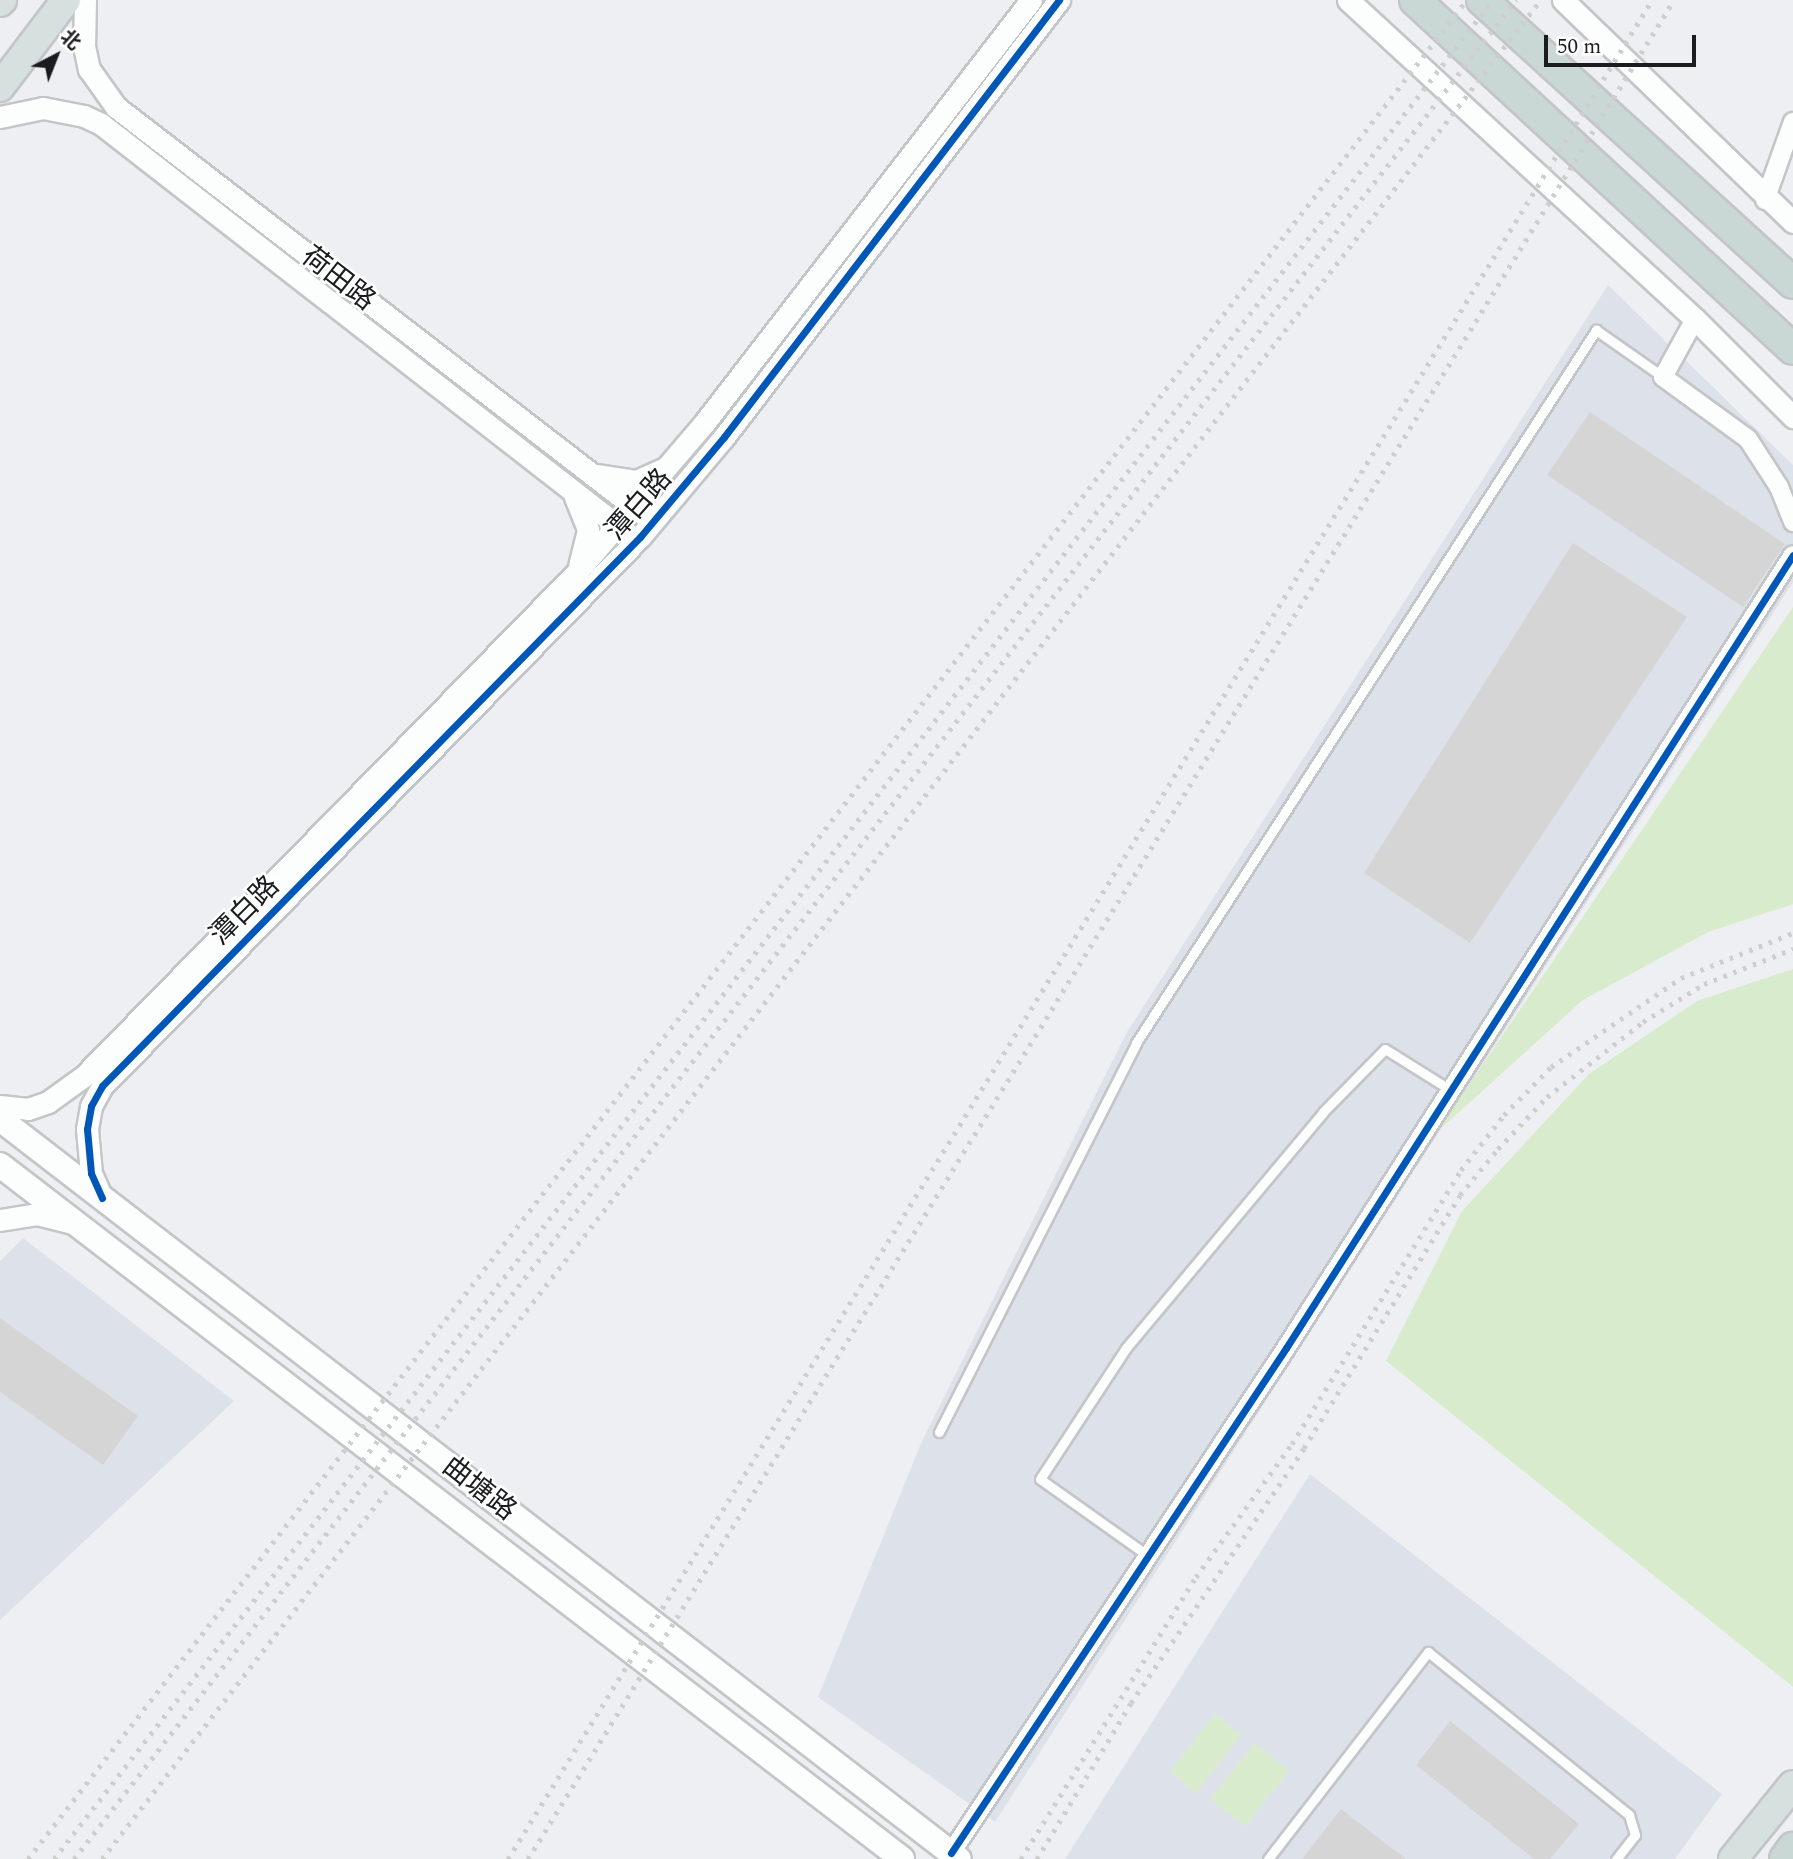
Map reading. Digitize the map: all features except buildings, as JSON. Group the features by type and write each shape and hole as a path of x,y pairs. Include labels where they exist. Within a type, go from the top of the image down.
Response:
{"highway":[{"path":"1415,0 1691,258 1793,349"},
{"path":"1482,0 1793,284"},
{"path":"1785,1859 1793,1849"}],"main road":[{"path":"0,87 66,0"},
{"path":"1712,210 1793,272"},
{"path":"1691,258 1793,363"},
{"name":"曲塘路","path":"0,1119 955,1856"},
{"name":"曲塘路","path":"0,1165 902,1859"},
{"path":"1733,1859 1793,1785"}],"street":[{"name":"荷田路","path":"85,0 84,46 89,69 116,107 653,522"},
{"name":"潭白路","path":"0,1106 28,1109 48,1102 84,1076 574,575 674,460 1031,0"},
{"name":"潭白路","path":"102,1198 91,1173 87,1129 91,1106 102,1086 637,541 724,437 1059,0"},
{"path":"1348,0 1695,319 1793,416"},
{"path":"1563,0 1765,200 1793,222"},
{"name":"荷田路","path":"0,117 43,108 84,116 100,124 637,541"},
{"path":"1765,200 1793,122"},
{"path":"1695,319 1663,377 1748,439 1779,486 1793,522"},
{"path":"588,471 604,478 635,481 660,472 674,460"},
{"path":"565,485 581,505 588,530 574,575"},
{"path":"955,1856 1147,1555 1286,1348 1793,555"},
{"path":"0,1220 37,1214 81,1227"}],"lane":[{"path":"939,1432 1136,1043 1596,330 1663,377"},
{"path":"1147,1555 1040,1479 1126,1348 1323,1112 1385,1049 1450,1089"},
{"path":"1268,1859 1428,1652 1629,1815 1635,1835 1616,1859"}],"shaded area":[{"path":"1608,285 1793,465 1793,582 995,1822 818,1697 922,1441 1127,1032"},
{"path":"23,1238 234,1401 0,1620 0,1261"},
{"path":"1310,1474 1722,1794 1675,1859 1065,1859"}],"green space":[{"path":"1793,607 1793,904 1708,932 1583,1000 1437,1132"},
{"path":"1793,969 1793,1687 1386,1361 1462,1211 1589,1074 1697,1001"},
{"path":"1215,1714 1241,1735 1196,1793 1170,1772"},
{"path":"1255,1743 1289,1771 1245,1826 1210,1799"}],"railway":[{"path":"28,1859 1467,0"},
{"path":"54,1859 1493,0"},
{"path":"74,1859 1516,0"},
{"path":"102,1859 1541,0"},
{"path":"508,1859 1652,0"},
{"path":"528,1859 1674,0"},
{"path":"1021,1859 1196,1577 1292,1444 1461,1170 1504,1115 1551,1067 1681,978 1793,933"},
{"path":"1037,1859 1131,1703 1304,1448 1460,1195 1498,1149 1547,1097 1643,1022 1704,984 1793,949"}],"cycle path":[{"path":"102,1198 91,1173 87,1129 91,1106 102,1086 640,537 724,437 1059,0"},
{"path":"951,1853 1286,1348 1793,555"}]}
